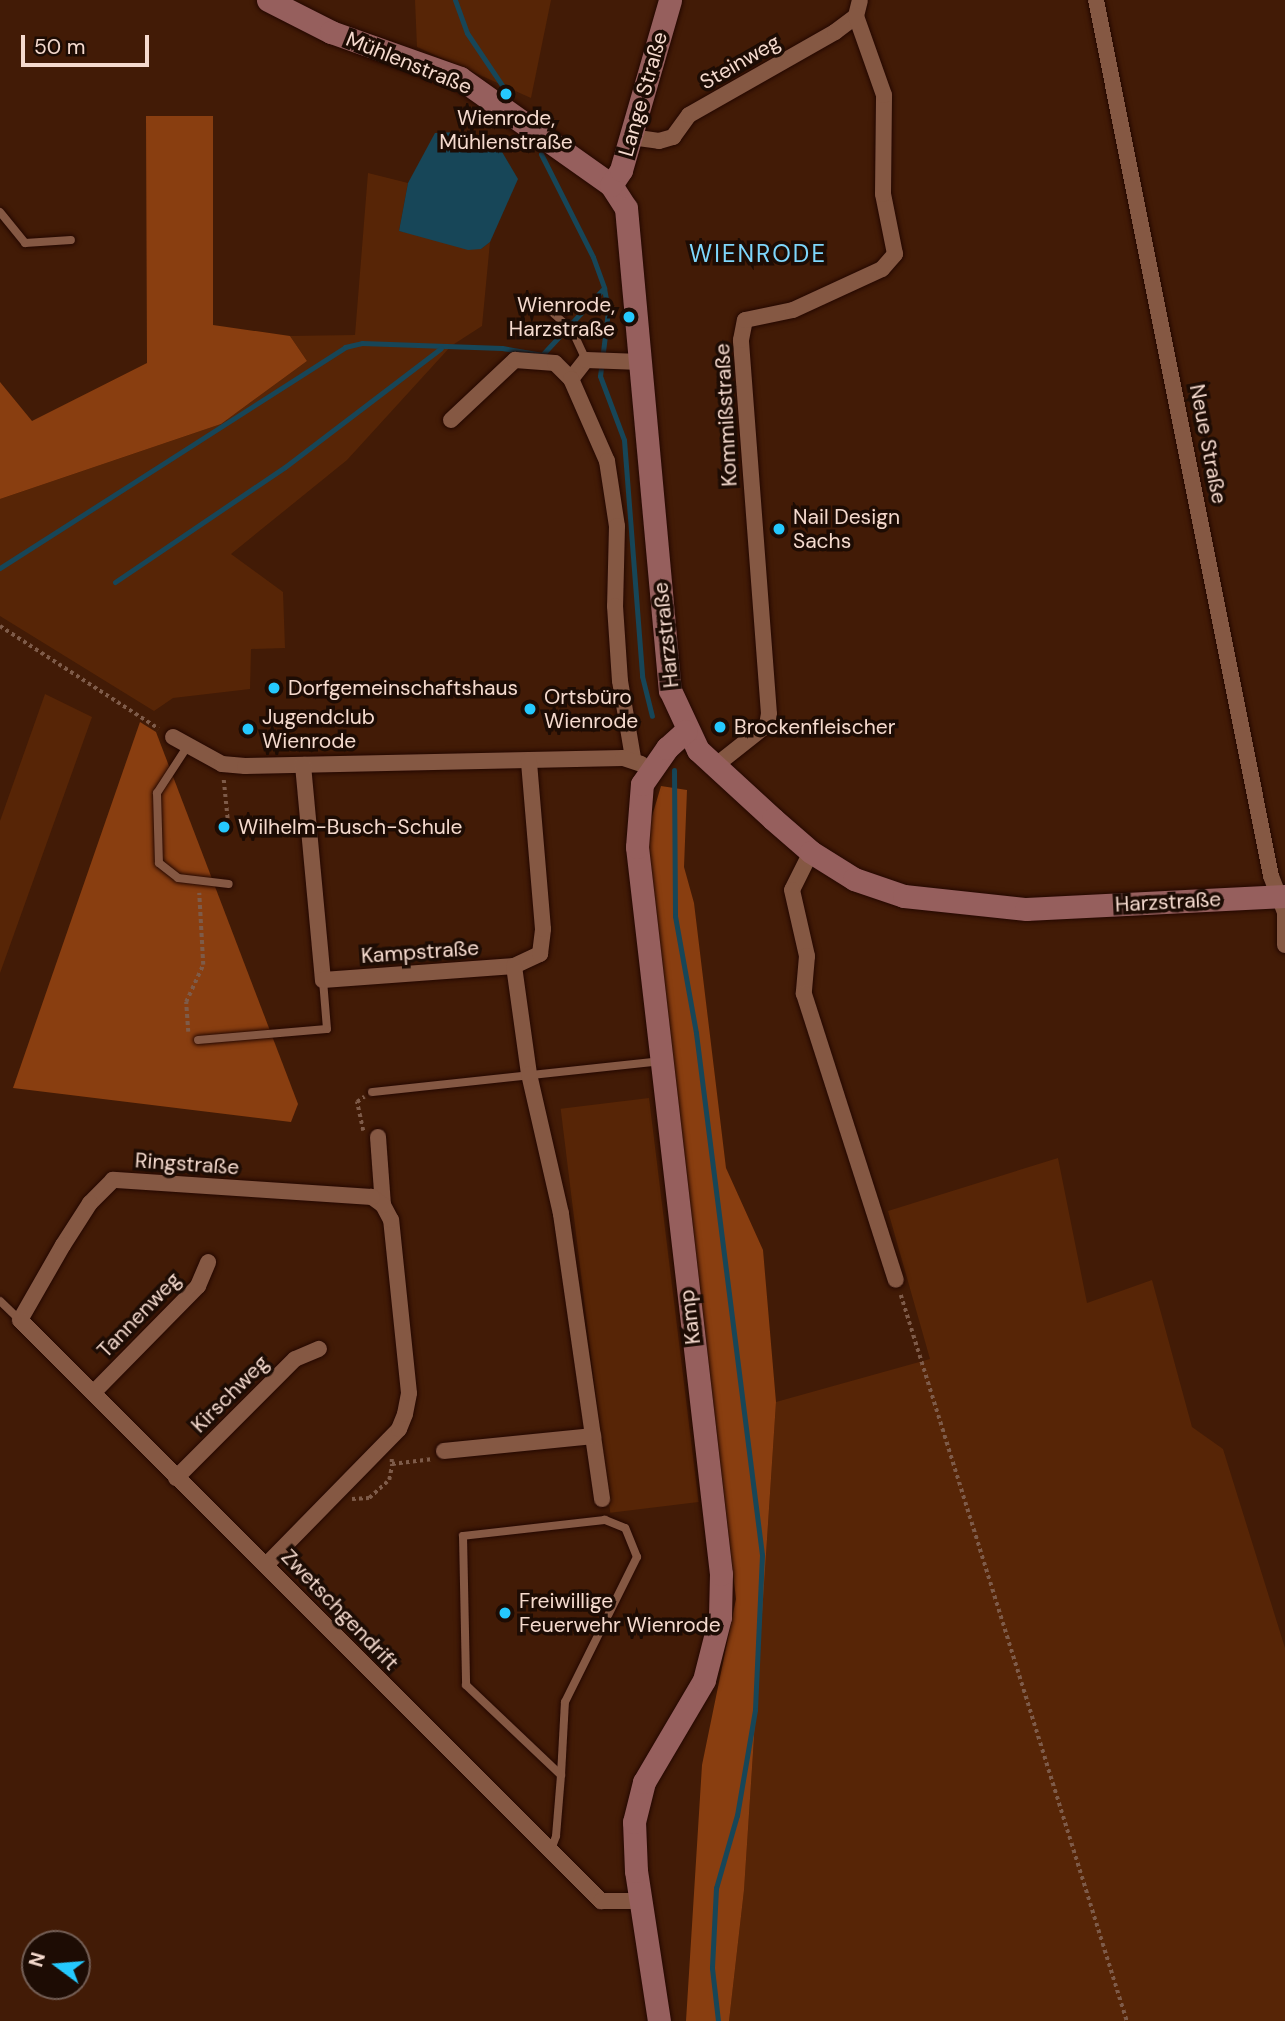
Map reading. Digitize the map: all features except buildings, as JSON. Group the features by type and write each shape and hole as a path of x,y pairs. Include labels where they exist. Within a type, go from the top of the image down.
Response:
{"main road":[{"name":"Mühlenstraße","path":"268,0 331,32 460,78 611,185"},
{"name":"Lange Straße","path":"611,185 631,137 670,0"},
{"name":"Harzstraße","path":"611,185 626,208 631,237 668,673 686,731 715,766 811,852 854,879 884,891 990,907 1283,896"},
{"name":"Kamp","path":"659,2021 634,1846 637,1801 654,1763 704,1680 720,1617 721,1574 660,1062 638,847 641,764 686,731"}],"street":[{"path":"856,16 860,0"},
{"name":"Neue Straße","path":"1096,0 1271,876 1283,896 1285,945"},
{"name":"Steinweg","path":"631,137 659,141 673,137 689,115 856,16"},
{"name":"Kommißstraße","path":"715,766 767,725 769,714 741,340 745,320 793,310 882,270 895,254 883,194 884,95 856,16"},
{"path":"173,737 222,764 529,761 641,764 621,681 615,607 617,526 607,461 571,379 555,363 515,360 451,421"},
{"path":"571,379 589,361 641,362"},
{"path":"529,761 542,929 540,954 514,966 529,1074 561,1214 602,1499"},
{"path":"303,765 323,980"},
{"path":"811,852 792,890 807,956 804,994 896,1280"},
{"name":"Kampstraße","path":"323,980 514,966"},
{"path":"266,1565 398,1429 409,1393 391,1220 383,1205 378,1137"},
{"name":"Ringstraße","path":"20,1320 70,1234 113,1180 372,1197 383,1205"},
{"name":"Tannenweg","path":"93,1393 198,1286 208,1262"},
{"name":"Zwetschgendrift","path":"20,1320 601,1901 640,1901"},
{"name":"Kirschweg","path":"176,1478 295,1359 319,1349"},
{"path":"444,1451 593,1436"}],"lane":[{"path":"0,212 25,243 71,240"},
{"path":"536,298 568,327 589,361"},
{"path":"187,747 157,793 159,863 178,878 198,883 229,884"},
{"path":"198,1040 327,1029 323,980"},
{"path":"372,1092 660,1062"},
{"path":"0,1301 20,1320"},
{"path":"550,1852 556,1836 561,1775 565,1702 637,1557 625,1528 604,1520 463,1536 466,1685 561,1775"}],"path":[{"path":"0,626 173,737"},
{"path":"223,777 228,820"},
{"path":"198,883 203,965 186,1002 189,1042 198,1040"},
{"path":"372,1092 357,1102 365,1137 378,1137"},
{"path":"896,1280 1127,2021"},
{"path":"329,1500 369,1499 389,1480 398,1429"},
{"path":"392,1464 440,1458 444,1451"}],"shaded area":[{"path":"415,0 551,0 531,98 417,47"},
{"path":"146,116 213,116 213,325 290,336 307,361 221,424 0,499 0,382 32,421 147,363"},
{"path":"368,173 408,183 399,231 481,249 490,242 482,326 451,346 347,460 231,554 283,592 285,648 251,649 250,689 173,698 154,711 0,616 0,499 221,424 307,361 290,336 355,335"},
{"path":"45,694 92,717 0,973 0,821"},
{"path":"140,722 156,732 298,1104 291,1122 13,1088"},
{"path":"661,786 687,790 684,867 694,903 726,1168 763,1250 776,1402 744,1890 729,2021 686,2021 702,1765 736,1599 647,833"},
{"path":"649,1098 699,1502 610,1513 561,1109"},
{"path":"1058,1158 1087,1303 1152,1280 1192,1427 1223,1449 1285,1648 1285,2021 729,2021 744,1890 776,1402 930,1359 888,1211"}],"water":[{"path":"458,132 498,145 518,179 490,242 481,249 468,250 399,231 408,183 435,133"}],"waterway":[{"path":"455,0 467,33 506,91"},
{"path":"541,154 593,257 604,288 608,311 600,376 624,440 642,676 652,716"},
{"path":"0,568 345,347 362,343 502,348 542,355 604,288"},
{"path":"115,582 285,467 441,348"},
{"path":"674,770 675,916 696,1033 762,1555 755,1710 737,1815 716,1888 712,1968 718,2021"}],"place":[{"name":"Wienrode, Mühlenstraße","path":"506,94"},
{"name":"Wienrode, Harzstraße","path":"629,317"},
{"name":"Nail Design Sachs","path":"779,529"},
{"name":"Dorfgemeinschaftshaus","path":"274,688"},
{"name":"Ortsbüro Wienrode","path":"530,709"},
{"name":"Brockenfleischer","path":"720,727"},
{"name":"Jugendclub Wienrode","path":"248,729"},
{"name":"Wilhelm-Busch-Schule","path":"224,827"},
{"name":"Freiwillige Feuerwehr Wienrode","path":"505,1613"}],"district":[{"name":"WIENRODE","path":"758,254"}]}
